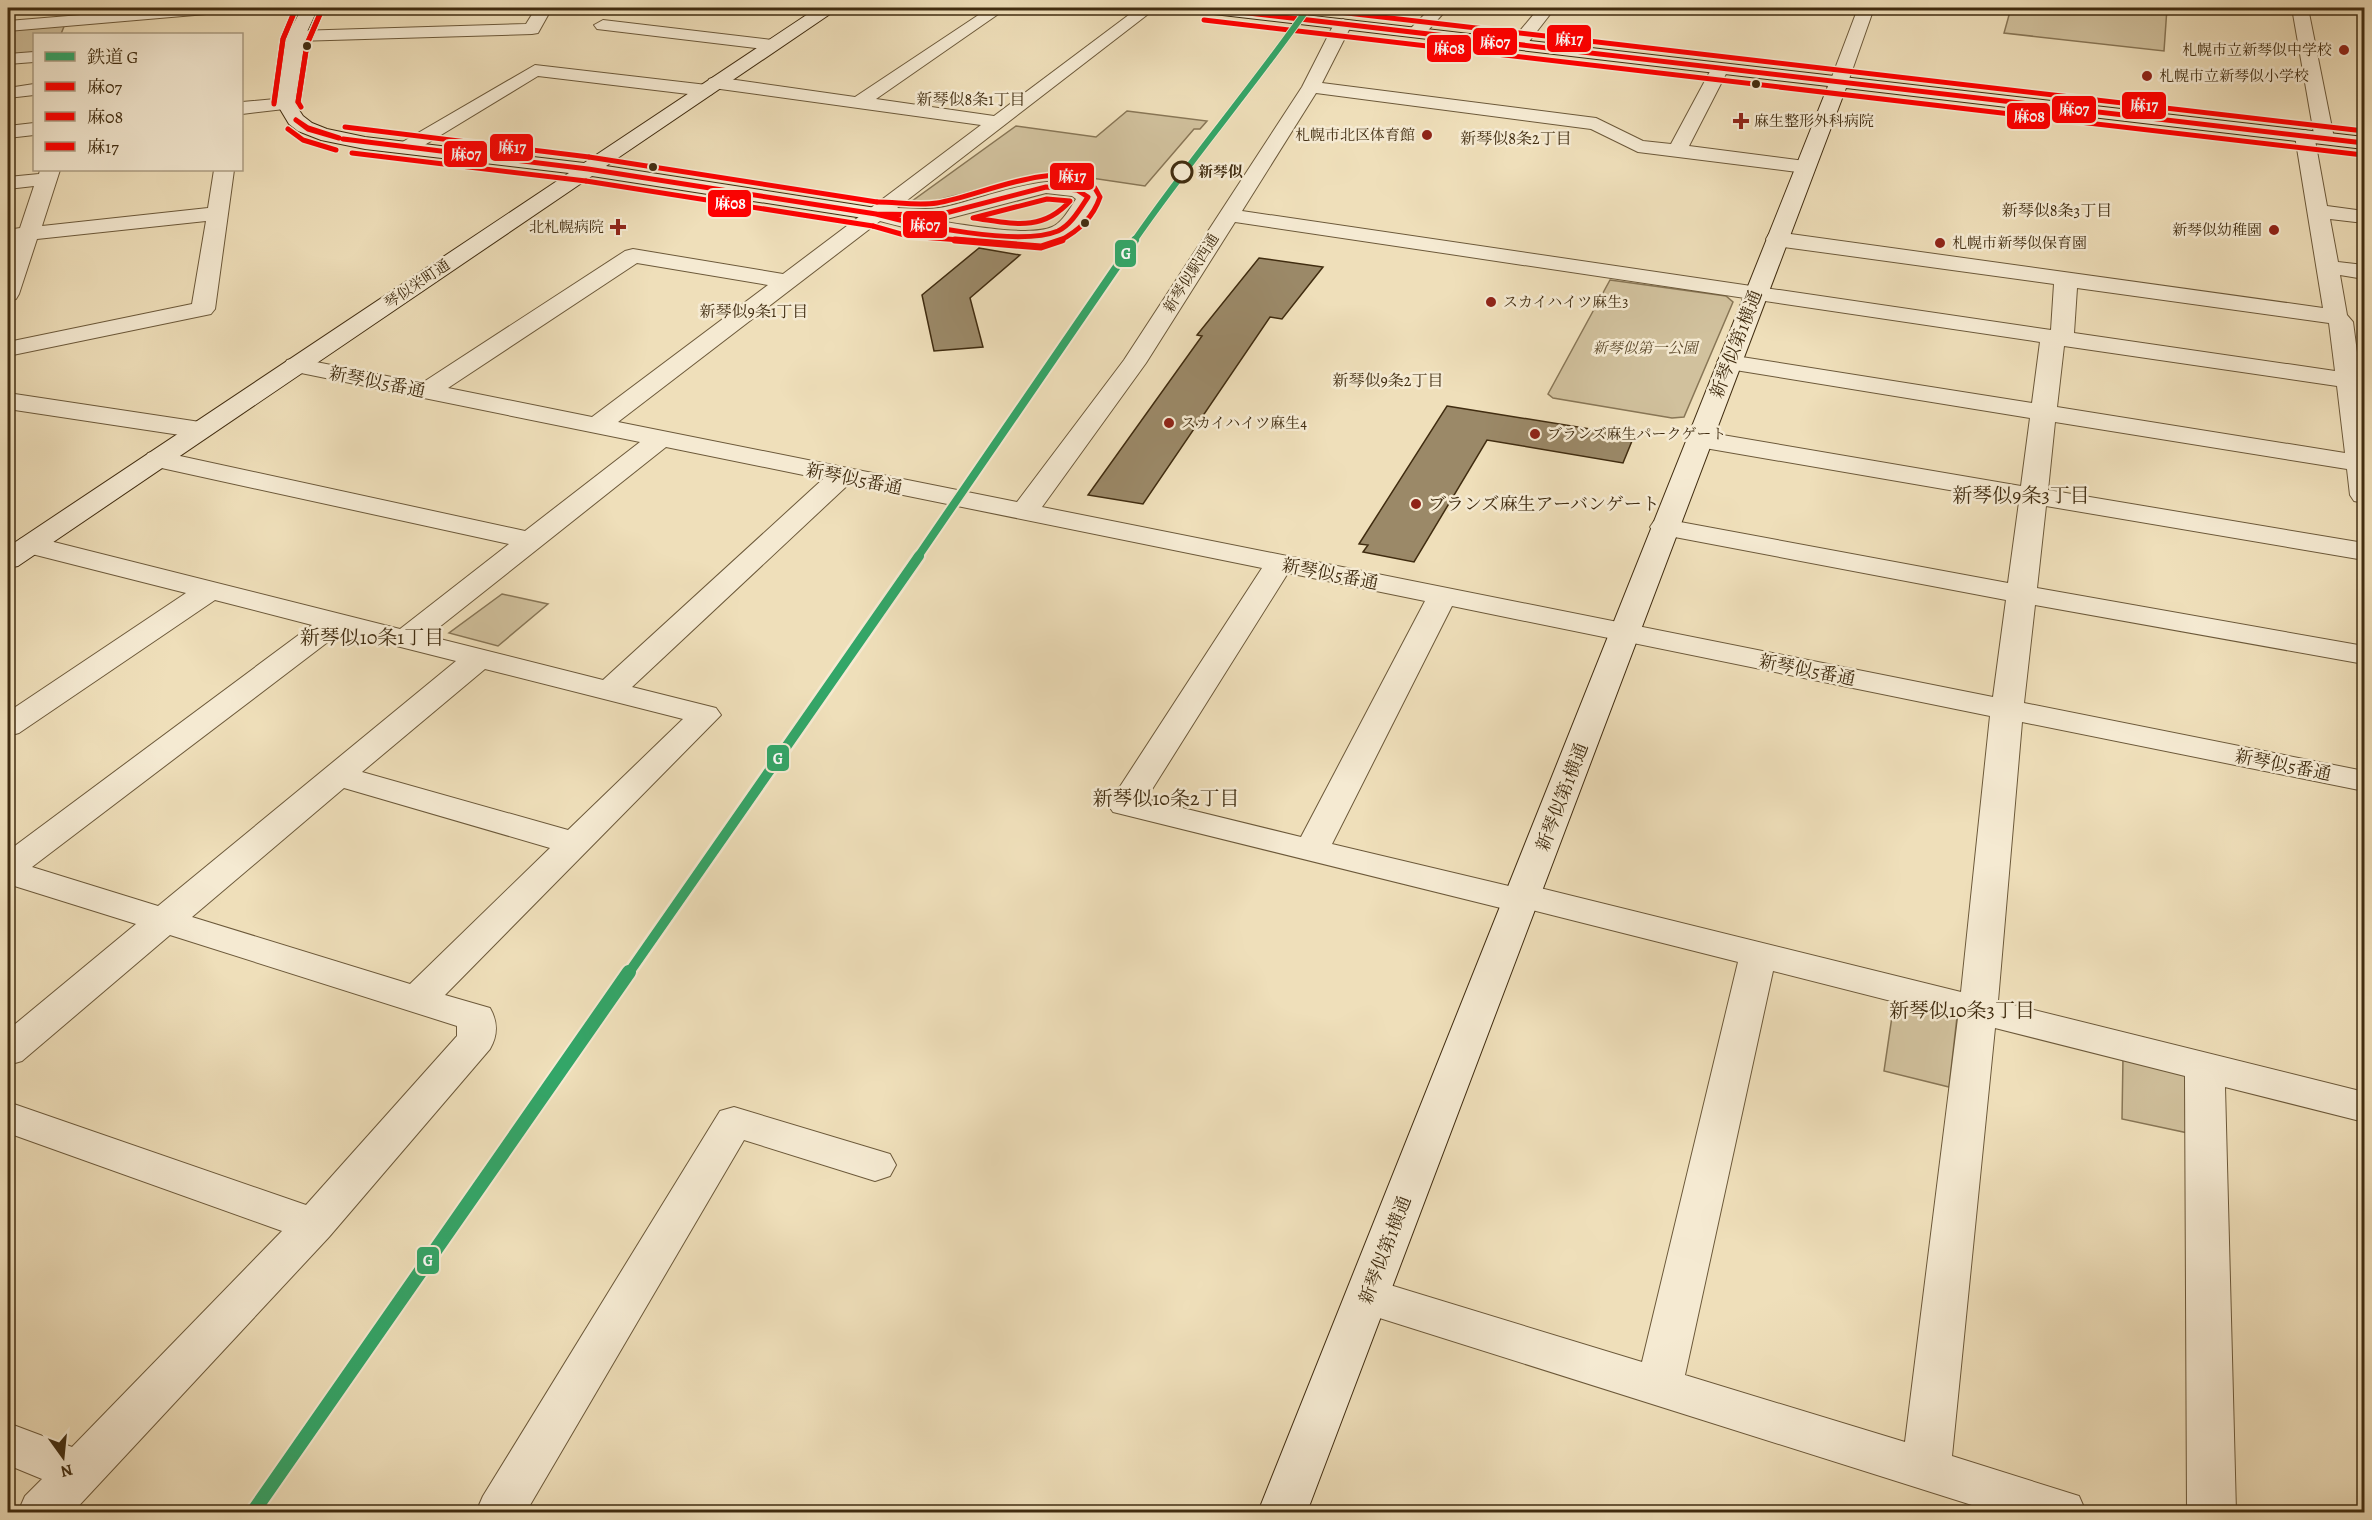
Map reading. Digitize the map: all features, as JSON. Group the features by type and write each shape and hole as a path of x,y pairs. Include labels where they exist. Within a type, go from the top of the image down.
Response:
{"street":[{"path":"8,26 218,8"},
{"path":"310,8 296,36 286,104 296,120 321,134 365,143 588,169 876,214 926,217 1046,187 1077,190 1088,197 1066,228 1052,235 1027,236 909,224 876,214"},
{"path":"296,36 532,29 544,8"},
{"name":"琴似栄町通","path":"19,552 827,8"},
{"path":"858,104 999,8"},
{"path":"596,426 1148,8"},
{"path":"1205,8 2364,143"},
{"path":"1417,32 1440,8"},
{"path":"1518,44 1547,8"},
{"name":"新琴似第1横通","path":"1283,1512 1617,656 1623,633 1866,8"},
{"path":"2300,8 2315,137 2318,211 2326,267 2338,319 2357,382 2364,495"},
{"path":"170,25 187,9"},
{"path":"403,32 413,16"},
{"name":"新琴似駅西通","path":"1023,513 1134,363 1311,87 1343,24"},
{"path":"603,25 772,45"},
{"path":"8,59 33,57"},
{"path":"1677,151 1720,68"},
{"path":"406,148 535,70 710,86 999,122"},
{"path":"1311,87 1596,124 1638,146 1805,167"},
{"path":"8,93 33,90"},
{"path":"243,108 286,104"},
{"path":"8,132 33,129"},
{"path":"8,349 203,309 224,171"},
{"path":"8,183 49,174"},
{"path":"8,294 18,235 49,174"},
{"path":"966,208 957,218 961,224 974,231"},
{"path":"2318,211 2364,217"},
{"path":"18,235 218,213"},
{"path":"1228,214 2357,382"},
{"path":"1777,238 2338,319 2364,325"},
{"path":"425,392 633,256 786,281"},
{"path":"2326,267 2364,272"},
{"path":"1926,1470 1978,1010 2007,709 2044,414 2066,279"},
{"path":"1728,362 2362,464"},
{"name":"新琴似5番通","path":"296,365 2364,781"},
{"path":"8,401 200,430"},
{"path":"1699,439 2364,552"},
{"path":"406,639 660,440"},
{"path":"157,459 532,541"},
{"path":"609,691 842,476"},
{"path":"1664,527 2021,594 2364,654"},
{"path":"19,552 211,590 705,715 573,843 417,1000"},
{"path":"1279,564 1125,806 1758,956 2364,1107"},
{"path":"8,726 211,590"},
{"path":"1311,851 1442,597"},
{"path":"8,870 337,621"},
{"path":"8,1051 480,657"},
{"path":"338,776 573,843"},
{"path":"8,870 163,921 477,1018 476,1039 314,1226 42,1512"},
{"path":"1659,1387 1758,956"},
{"path":"2205,1067 2212,1512"},
{"path":"8,1117 314,1226"},
{"path":"500,1512 734,1122 875,1165"},
{"path":"1367,1296 2062,1512"},
{"path":"8,1444 80,1472"}],"green space":[{"path":"2011,8 2167,8 2164,51 2004,33"},
{"path":"65,24 61,33 33,33 33,54 8,57 8,29"},
{"path":"1127,111 1207,121 1200,129 1194,129 1145,186 1051,172 917,205 908,204 1016,126 1096,137"},
{"name":"新琴似第一公園","path":"1610,280 1726,296 1733,302 1684,417 1672,418 1553,398 1548,394"},
{"path":"502,594 548,604 498,646 449,633"},
{"path":"1894,1003 1957,1017 1949,1087 1884,1071"},
{"path":"2123,1057 2189,1072 2188,1133 2122,1119"}],"building":[{"path":"979,248 1020,255 970,298 983,347 934,351 922,295"},
{"path":"1259,258 1323,267 1282,319 1270,317 1143,504 1088,495 1202,336 1197,335"},
{"path":"1447,406 1634,436 1623,463 1487,440 1414,562 1363,552 1368,545 1359,544"}],"rail line":[{"name":"G","path":"253,1512 987,458 1179,175 1261,75 1308,8"}],"transit line":[{"name":"麻08","path":"274,104 283,39 296,8"},
{"name":"麻17","path":"274,102 283,39 296,8"},
{"name":"麻07","path":"1205,8 2364,143"},
{"name":"麻17","path":"1304,8 2364,131"},
{"name":"麻08","path":"301,107 298,102 307,44 320,14"},
{"name":"麻17","path":"298,102 307,44 320,14"},
{"name":"麻08","path":"1204,20 2363,155"},
{"name":"麻07","path":"296,120 308,128 339,138"},
{"name":"麻07","path":"296,120 308,129 339,138"},
{"name":"麻17","path":"345,127 589,157"},
{"name":"麻17","path":"288,129 303,140 336,150"},
{"name":"麻07","path":"343,139 588,169"},
{"name":"麻07","path":"343,139 588,169"},
{"name":"麻17","path":"352,153 586,181"},
{"name":"麻08","path":"589,157 877,202"},
{"name":"麻07","path":"588,169 876,214"},
{"name":"麻07","path":"588,169 876,214"},
{"name":"麻17","path":"873,226 908,236 1041,247 1060,241 1078,230 1092,215 1100,197 1092,183 1075,177 1052,176 999,186 937,203 877,202"},
{"name":"麻08","path":"586,181 873,226"},
{"name":"麻07","path":"1046,187 1077,190 1088,197 1067,224 1058,231 1043,235 1022,236 969,232 876,214 938,215 1046,187"},
{"name":"麻08","path":"1047,199 1070,201 1050,219 1038,222 1026,224 973,218 1047,199"}],"place":[{"name":"札幌市立新琴似中学校","path":"2344,50"},
{"name":"札幌市立新琴似小学校","path":"2147,76"},
{"name":"麻生整形外科病院","path":"1741,121"},
{"name":"札幌市北区体育館","path":"1427,135"},
{"name":"新琴似","path":"1182,172"},
{"name":"北札幌病院","path":"618,227"},
{"name":"新琴似幼稚園","path":"2274,230"},
{"name":"札幌市新琴似保育園","path":"1940,243"},
{"name":"スカイハイツ麻生3","path":"1491,302"},
{"name":"スカイハイツ麻生4","path":"1169,423"},
{"name":"ブランズ麻生パークゲート","path":"1535,434"},
{"name":"ブランズ麻生アーバンゲート","path":"1416,504"}],"district":[{"name":"新琴似8条1丁目","path":"971,99"},
{"name":"新琴似8条2丁目","path":"1516,138"},
{"name":"新琴似8条3丁目","path":"2057,210"},
{"name":"新琴似9条1丁目","path":"754,311"},
{"name":"新琴似9条2丁目","path":"1388,380"},
{"name":"新琴似9条3丁目","path":"2021,495"},
{"name":"新琴似10条1丁目","path":"372,637"},
{"name":"新琴似10条2丁目","path":"1166,798"},
{"name":"新琴似10条3丁目","path":"1962,1010"}]}
